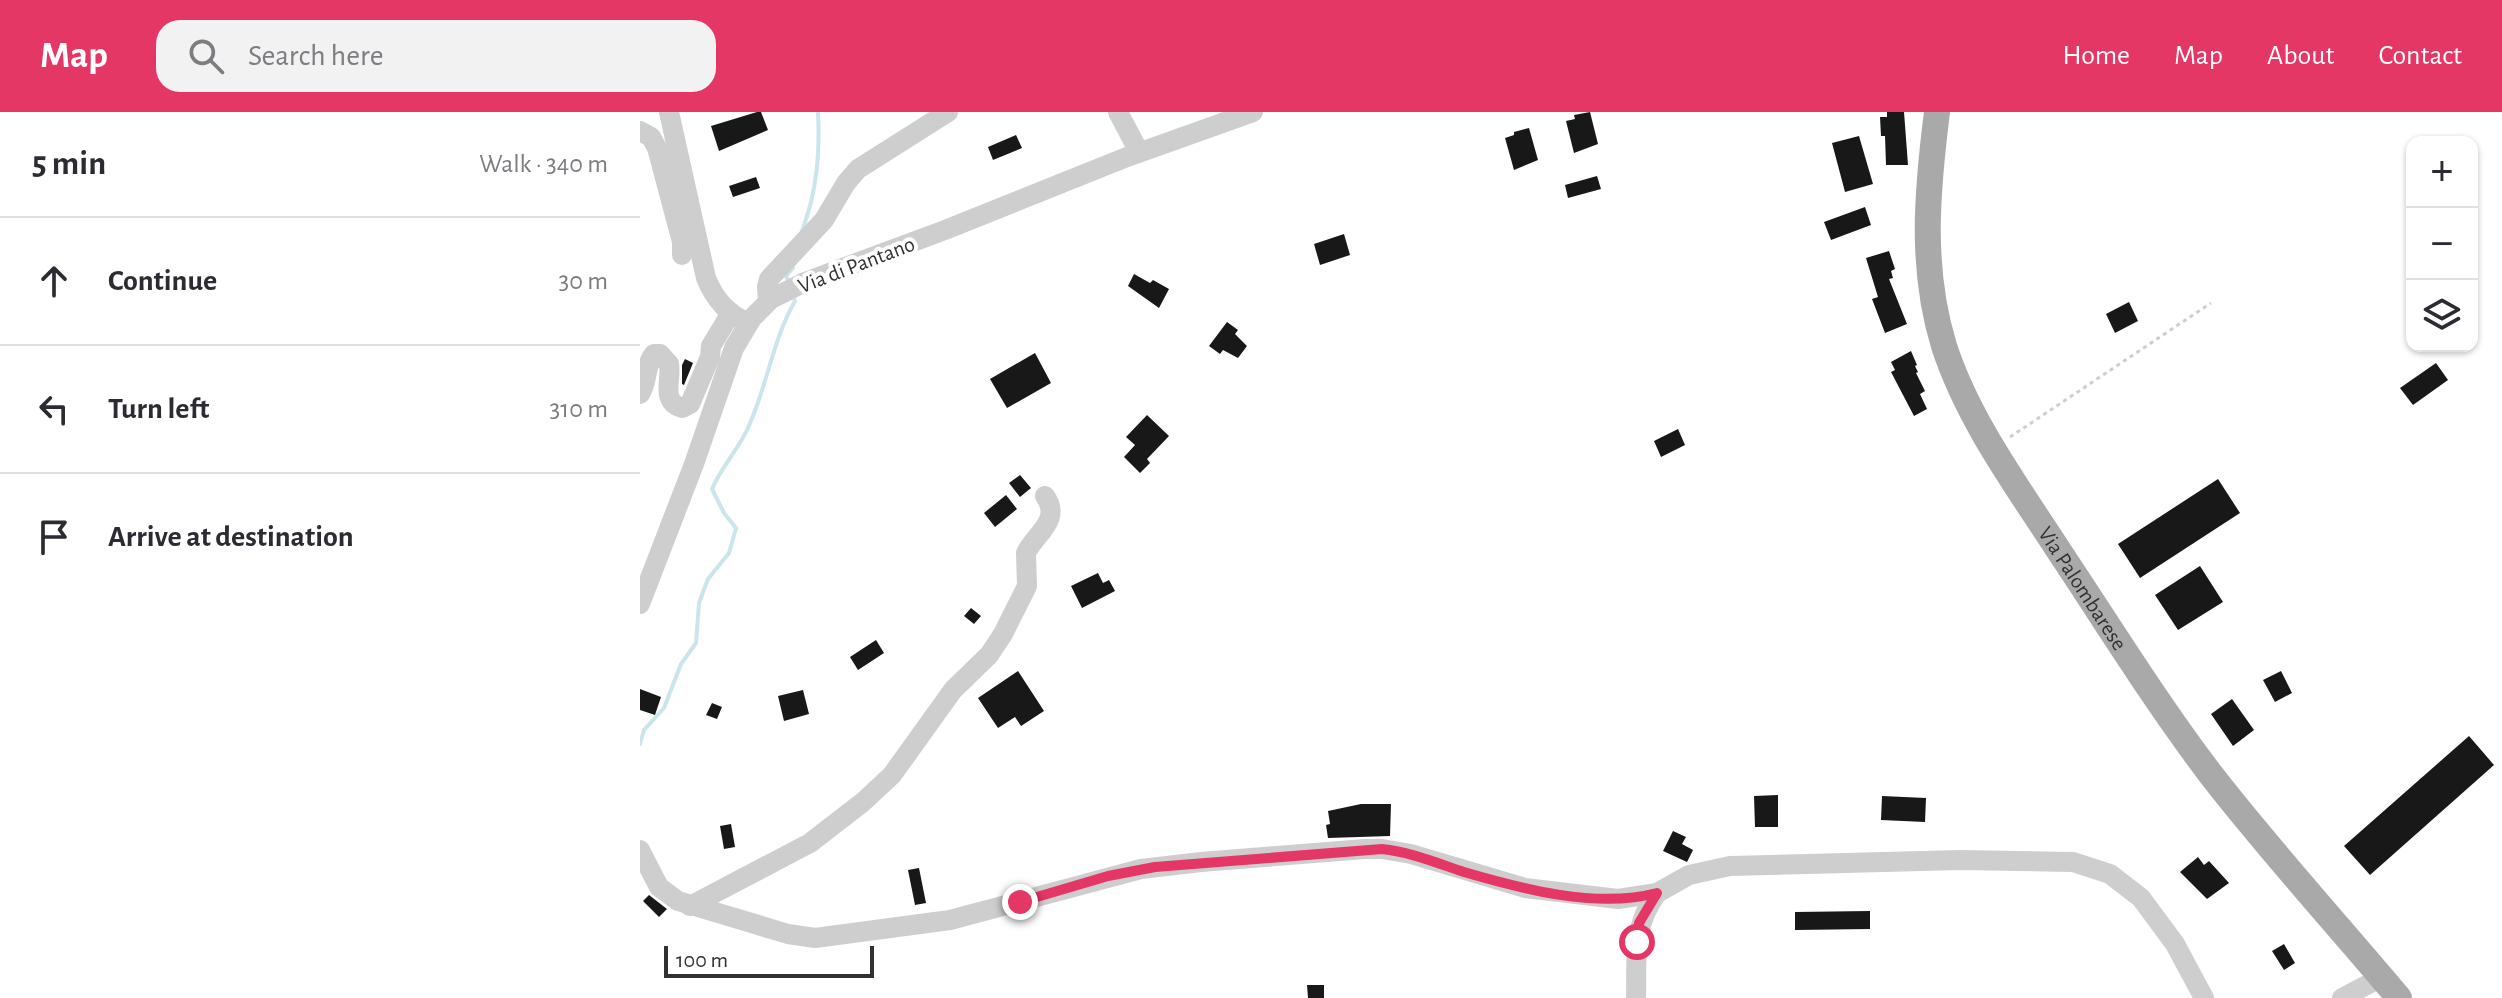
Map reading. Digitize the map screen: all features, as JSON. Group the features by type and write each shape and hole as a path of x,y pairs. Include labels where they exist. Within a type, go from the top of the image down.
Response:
{"main road":[{"name":"Via Palombarese","path":"1937,112 1927,202 1930,281 1949,358 1963,393 1993,448 2100,614 2209,772 2399,998"}],"street":[{"path":"640,394 646,385 648,362 654,354 660,354 669,364 669,398 674,406 682,408 690,404 710,357 711,346 739,318 712,293 706,278 669,112"},
{"path":"768,302 769,279 819,227 854,173 872,158 948,112"},
{"path":"1118,112 1139,152"},
{"name":"Via di Pantano","path":"640,604 694,464 730,358 739,318 805,282 1139,152 1253,112"},
{"path":"640,131 651,137 657,148 682,242 682,255"},
{"path":"690,906 810,843 863,802 899,767 953,690 989,655 1003,634 1027,586 1026,553 1052,514 1045,496"},
{"path":"640,850 659,887 673,898 690,906 788,934 823,938 961,918 1108,876 1155,867 1375,848 1411,854 1464,872 1544,892 1618,899 1657,893 1695,872 1730,866 1968,860 2073,862 2110,874 2141,898 2175,944 2204,998"},
{"path":"1636,998 1638,928 1657,893"},
{"path":"2342,998 2382,977"}],"path":[{"path":"1993,448 2211,303"}],"building":[{"path":"761,112 768,130 719,151 711,126"},
{"path":"1590,112 1598,144 1574,153 1566,121 1575,119 1574,115"},
{"path":"1887,112 1904,112 1908,165 1886,165 1885,136 1881,136 1880,117 1887,117"},
{"path":"1529,128 1538,160 1514,170 1505,138"},
{"path":"1016,135 1022,148 993,160 988,147"},
{"path":"1859,136 1873,184 1845,192 1832,143"},
{"path":"1597,176 1601,189 1568,198 1565,185"},
{"path":"756,177 760,188 733,197 729,186"},
{"path":"1865,207 1871,225 1831,240 1824,222"},
{"path":"1344,234 1350,255 1320,265 1314,244"},
{"path":"1889,251 1895,269 1891,271 1893,278 1889,279 1907,324 1885,333 1872,299 1878,297 1866,258"},
{"path":"1134,274 1169,289 1159,308 1128,286"},
{"path":"2129,302 2138,321 2115,333 2106,314"},
{"path":"1227,322 1238,330 1235,334 1247,346 1238,358 1223,350 1220,354 1209,346"},
{"path":"1911,351 1917,365 1916,373 1925,391 1920,394 1927,409 1914,416 1891,372 1895,370 1891,362"},
{"path":"1035,353 1051,383 1007,408 990,379"},
{"path":"685,359 693,363 684,385 682,365"},
{"path":"2436,363 2448,380 2413,405 2400,388"},
{"path":"1147,415 1169,436 1147,459 1150,463 1140,473 1124,457 1135,445 1126,437"},
{"path":"1678,429 1685,445 1661,457 1654,441"},
{"path":"1020,475 1031,488 1020,497 1009,483"},
{"path":"2218,479 2240,513 2140,578 2118,544"},
{"path":"1006,495 1017,509 995,527 984,513"},
{"path":"2200,566 2223,602 2178,630 2155,595"},
{"path":"1098,573 1103,583 1109,580 1115,591 1082,608 1071,586"},
{"path":"971,608 981,616 974,624 964,616"},
{"path":"876,640 884,653 858,670 850,657"},
{"path":"1018,671 1044,711 1021,726 1015,717 998,728 978,698"},
{"path":"2281,671 2292,693 2275,702 2263,680"},
{"path":"640,689 661,697 655,715 640,710"},
{"path":"803,690 809,714 784,721 778,696"},
{"path":"2232,699 2254,730 2233,746 2211,714"},
{"path":"712,703 722,707 717,719 706,715"},
{"path":"2469,736 2494,765 2370,875 2344,846"},
{"path":"1778,795 1778,827 1755,827 1754,796"},
{"path":"1882,796 1926,798 1925,822 1881,820"},
{"path":"1361,804 1391,804 1390,836 1328,838 1328,811"},
{"path":"731,824 735,847 724,849 720,826"},
{"path":"1673,831 1686,837 1682,844 1693,850 1687,862 1663,851"},
{"path":"2198,857 2204,865 2209,861 2229,883 2207,899 2180,872"},
{"path":"919,868 926,903 915,905 908,870"},
{"path":"649,895 667,909 659,917 643,901"},
{"path":"1870,911 1870,929 1795,930 1795,912"},
{"path":"2284,944 2295,963 2284,970 2272,951"},
{"path":"1307,985 1324,985 1324,998 1308,998"}],"waterway":[{"path":"802,231 816,172 818,112"},
{"path":"789,282 786,276 793,268"},
{"path":"640,744 644,730 664,708 681,664 696,643 699,603 708,579 729,553 736,528 712,489 754,414 781,332 795,301 793,296"}],"route":[{"path":"1020,902 1108,876 1155,867 1382,849 1411,854 1464,872 1544,892 1618,899 1657,893 1639,923 1637,942"}]}
